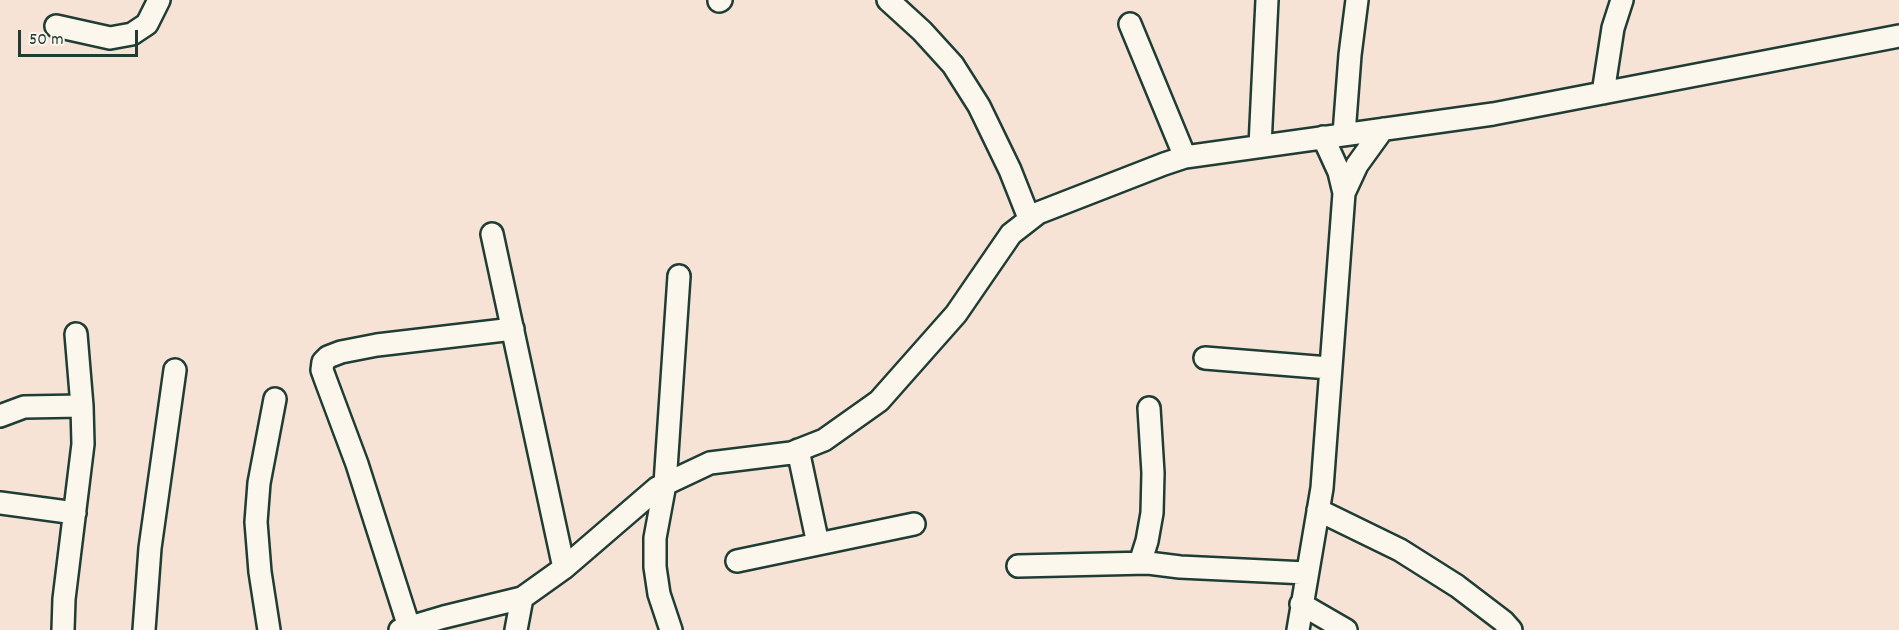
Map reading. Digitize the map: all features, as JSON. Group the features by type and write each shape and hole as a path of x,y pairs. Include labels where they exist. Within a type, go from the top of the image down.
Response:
{"street":[{"path":"56,26 110,38 132,34 147,24 159,0"},
{"path":"888,0 922,31 953,65 969,89 1010,170 1029,218"},
{"path":"1260,146 1267,0"},
{"path":"1344,134 1357,0"},
{"path":"1603,93 1613,28 1622,0"},
{"path":"1130,24 1185,158"},
{"path":"513,329 377,345 341,352 328,357 323,362 322,370 357,464 405,628 522,598 564,568 657,488 665,484 710,464 753,459 798,450 824,440 879,401 956,314 1011,234 1029,218 1164,164 1185,158 1260,146 1493,114 1899,36"},
{"path":"1344,192 1357,165 1383,129"},
{"path":"1298,630 1322,488 1329,368 1344,192 1339,172 1323,137"},
{"path":"492,234 564,568"},
{"path":"671,630 659,594 655,567 655,538 665,484 679,276"},
{"path":"63,630 64,599 83,444 76,334"},
{"path":"1205,358 1329,368"},
{"path":"144,630 150,548 175,370"},
{"path":"269,630 260,572 256,522 259,483 275,399"},
{"path":"0,416 24,407 82,406"},
{"path":"1140,563 1152,513 1153,473 1149,408"},
{"path":"798,450 818,544"},
{"path":"0,503 75,513"},
{"path":"1318,510 1400,550 1457,586 1503,621 1511,630"},
{"path":"737,561 914,524"},
{"path":"1018,566 1140,563 1306,573"},
{"path":"516,630 522,598"},
{"path":"1301,604 1346,630"}]}
